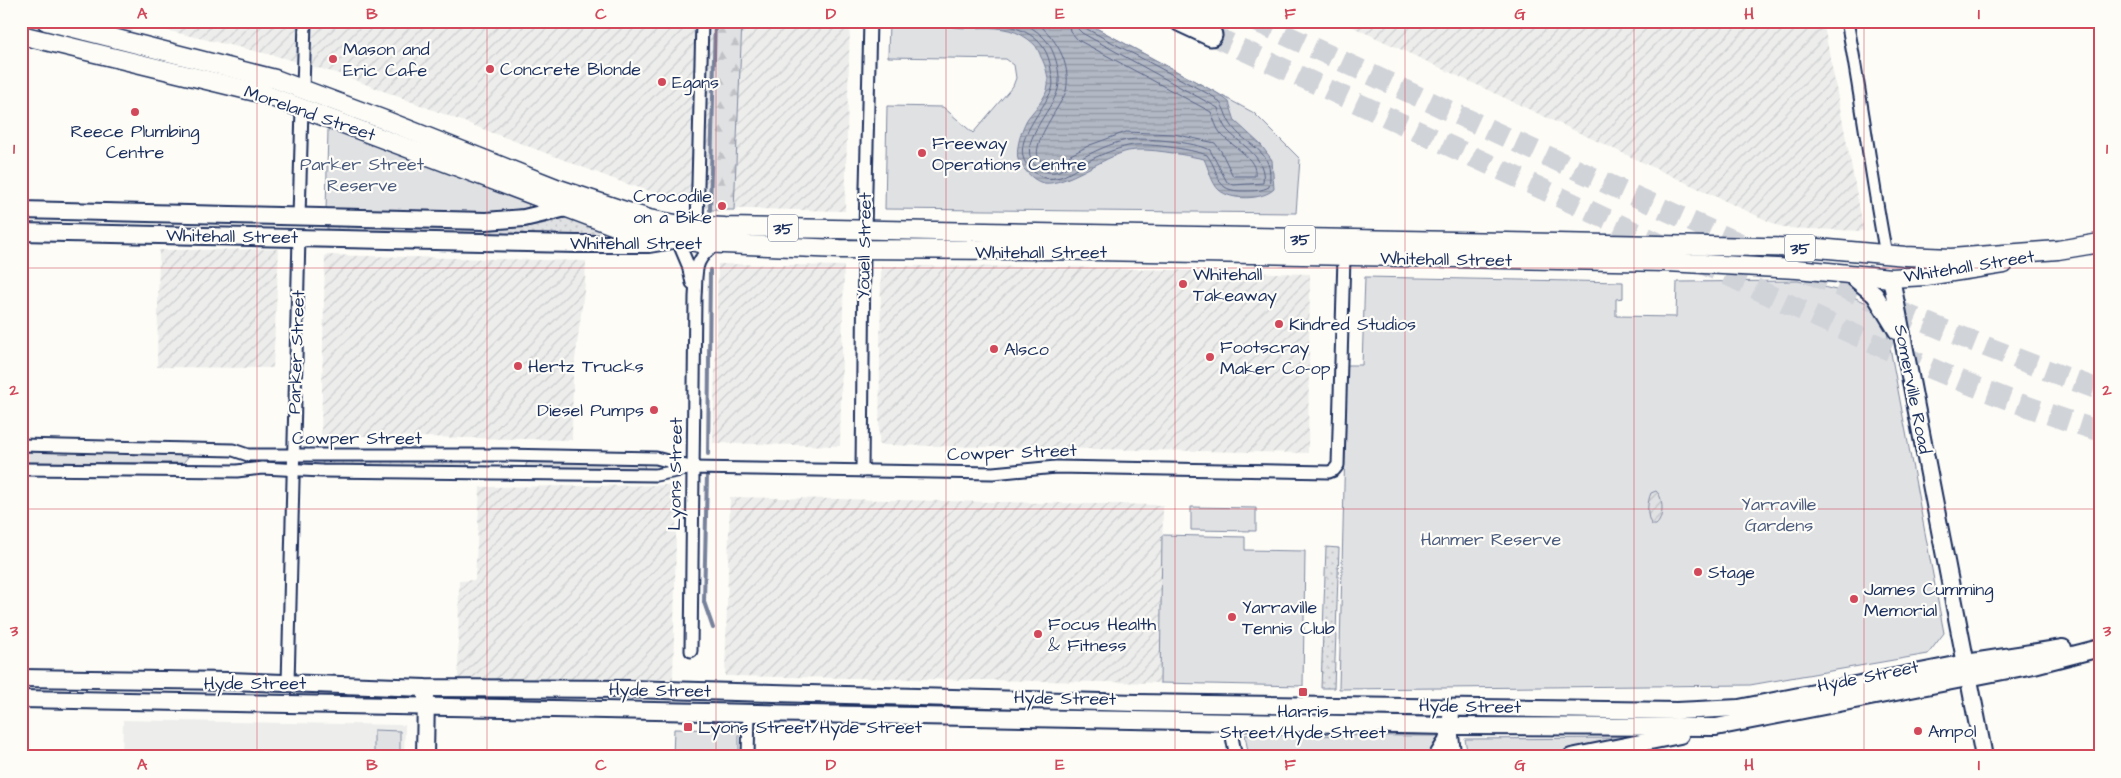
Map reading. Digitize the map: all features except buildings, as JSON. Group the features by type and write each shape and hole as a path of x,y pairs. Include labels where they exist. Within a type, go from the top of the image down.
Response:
{"highway":[{"path":"1180,21 1211,35"}],"main road":[{"name":"Moreland Street","path":"46,21 184,55 303,89 559,190 613,208"},
{"name":"Moreland Street","path":"21,35 264,94 566,208 636,232 677,240"},
{"path":"184,55 187,64 234,78 264,94"},
{"name":"Parker Street","path":"302,108 303,89"},
{"name":"35","path":"566,208 591,205 613,208"},
{"name":"Whitehall Street","path":"613,208 649,219 697,226 1100,234 1344,248 1667,262 1891,278 1919,277 1977,269 2058,250"},
{"name":"Youell Street","path":"864,250 865,229"},
{"path":"1099,252 1100,234"},
{"name":"Whitehall Street","path":"677,240 716,244 864,250 1099,252 1344,248 1818,248 1951,258 2058,250 2100,244"},
{"name":"Somerville Road","path":"1886,254 1891,278"}],"street":[{"name":"Parker Street","path":"303,89 305,21"},
{"path":"697,226 702,21"},
{"name":"Youell Street","path":"865,229 870,21"},
{"name":"Somerville Road","path":"1847,21 1861,95 1868,158 1886,254"},
{"name":"Parker Street","path":"288,684 302,108"},
{"name":"Whitehall Street","path":"21,210 499,220 524,218 566,208"},
{"name":"Whitehall Street","path":"21,232 618,244 654,244 677,240"},
{"name":"Lyons Street","path":"677,240 688,265 694,297"},
{"name":"Lyons Street","path":"691,651 694,297 699,260 704,252 716,244"},
{"name":"Cowper Street","path":"21,469 236,471 262,468 293,468 322,472 656,476 692,468 993,473 1056,468 1332,471 1338,465 1344,248"},
{"name":"Youell Street","path":"862,471 864,250"},
{"path":"1852,276 1864,285 1882,304 1907,353"},
{"name":"Somerville Road","path":"1891,278 1984,757"},
{"name":"Cowper Street","path":"21,445 224,449 248,455 503,455 656,458 692,468"},
{"name":"Hyde Street","path":"21,678 426,688 629,689 688,692 1224,704 1653,711 1718,710 1756,705 1968,670 2034,665 2100,647"},
{"name":"Hyde Street","path":"21,699 247,704 426,705 1451,726 1716,727 1968,670"},
{"path":"288,684 288,703"},
{"path":"425,757 426,688"},
{"path":"688,692 688,711"},
{"path":"1224,704 1236,757"},
{"path":"1451,708 1455,757"},
{"path":"748,757 749,712"},
{"path":"1437,757 1444,746 1451,726"},
{"path":"1571,757 1716,727"}],"shaded area":[{"path":"127,21 850,21 845,211 704,208 624,183 339,74 276,56"},
{"path":"1340,21 1823,21 1864,231 1783,228"},
{"path":"279,249 273,368 157,367 159,250"},
{"path":"325,255 586,261 585,284 573,375 572,440 321,435"},
{"path":"718,264 844,266 840,446 713,443"},
{"path":"881,266 1070,267 1310,274 1308,453 879,445"},
{"path":"677,485 673,679 458,679 459,581 475,580 480,487"},
{"path":"730,497 1163,505 1160,683 725,676"},
{"path":"123,720 405,725 404,757 122,757"}],"green space":[{"path":"715,21 742,21 734,210 710,210"},
{"path":"889,21 1083,21 1254,113 1300,159 1296,213 885,209 887,106 943,107 973,133 1013,86 1016,78 1014,65 1006,59 888,57"},
{"name":"Parker Street Reserve","path":"331,125 530,201 528,208 488,213 326,211 328,129"},
{"path":"568,217 604,230 602,238 327,230 327,224 518,227 542,224"},
{"path":"1365,277 1623,282 1623,298 1616,299 1616,316 1676,317 1677,282 1798,281 1840,291 1878,308 1887,332 1944,633 1928,654 1750,685 1339,689 1347,365 1362,365"},
{"path":"183,450 187,452 188,457 183,463 21,462 21,451"},
{"path":"324,458 465,461 468,466 465,469 324,466 322,462"},
{"path":"530,461 639,463 644,465 645,469 641,472 526,469 526,464"},
{"path":"1656,491 1662,503 1662,513 1659,522 1656,525 1652,525 1648,514 1648,505 1651,493"},
{"path":"1191,507 1256,508 1256,531 1191,530"},
{"name":"Yarraville Tennis Club","path":"1162,535 1245,537 1245,550 1305,551 1303,686 1160,683"},
{"path":"1326,547 1339,548 1334,688 1321,688"},
{"path":"674,729 739,730 739,757 673,757"},
{"path":"374,730 400,731 400,757 374,757"},
{"path":"1245,735 1438,736 1427,757 1249,757"},
{"path":"1631,738 1535,757 1468,757 1465,739"}],"water":[{"path":"936,21 1083,21 1217,93 1229,102 1235,121 1261,145 1272,160 1274,189 1269,193 1247,198 1224,194 1212,180 1204,159 1145,150 1128,151 1118,154 1074,176 1053,183 1039,181 1032,177 1021,165 1017,152 1021,133 1026,122 1043,99 1048,86 1045,67 1039,51 1034,44 1022,35 1009,30 997,28 959,28 947,26"}],"waterway":[{"path":"710,210 715,21"},
{"path":"708,454 710,270"},
{"path":"707,475 704,602 713,628"}],"tunnel":[{"path":"1255,21 1674,214 1779,260 1885,306 2100,390"},
{"path":"1211,35 1667,247"},
{"path":"1697,261 1846,331 1946,375 2048,414 2100,431"}],"place":[{"name":"Mason and Eric Cafe","path":"333,59"},
{"name":"Concrete Blonde","path":"490,69"},
{"name":"Egans","path":"662,82"},
{"name":"Reece Plumbing Centre","path":"135,112"},
{"name":"Freeway Operations Centre","path":"922,153"},
{"name":"Crocodile on a Bike","path":"722,206"},
{"name":"Whitehall Takeaway","path":"1183,284"},
{"name":"Kindred Studios","path":"1279,324"},
{"name":"Alsco","path":"994,349"},
{"name":"Footscray Maker Co-op","path":"1210,357"},
{"name":"Hertz Trucks","path":"518,366"},
{"name":"Diesel Pumps","path":"654,410"},
{"name":"Stage","path":"1698,572"},
{"name":"James Cumming Memorial","path":"1854,599"},
{"name":"Yarraville Tennis Club","path":"1232,617"},
{"name":"Focus Health & Fitness","path":"1038,634"},
{"name":"Harris Street/Hyde Street","path":"1303,692"},
{"name":"Lyons Street/Hyde Street","path":"688,727"},
{"name":"Ampol","path":"1918,731"}],"park label":[{"name":"Yarraville Gardens","path":"1779,514"},
{"name":"Hanmer Reserve","path":"1491,539"}]}
